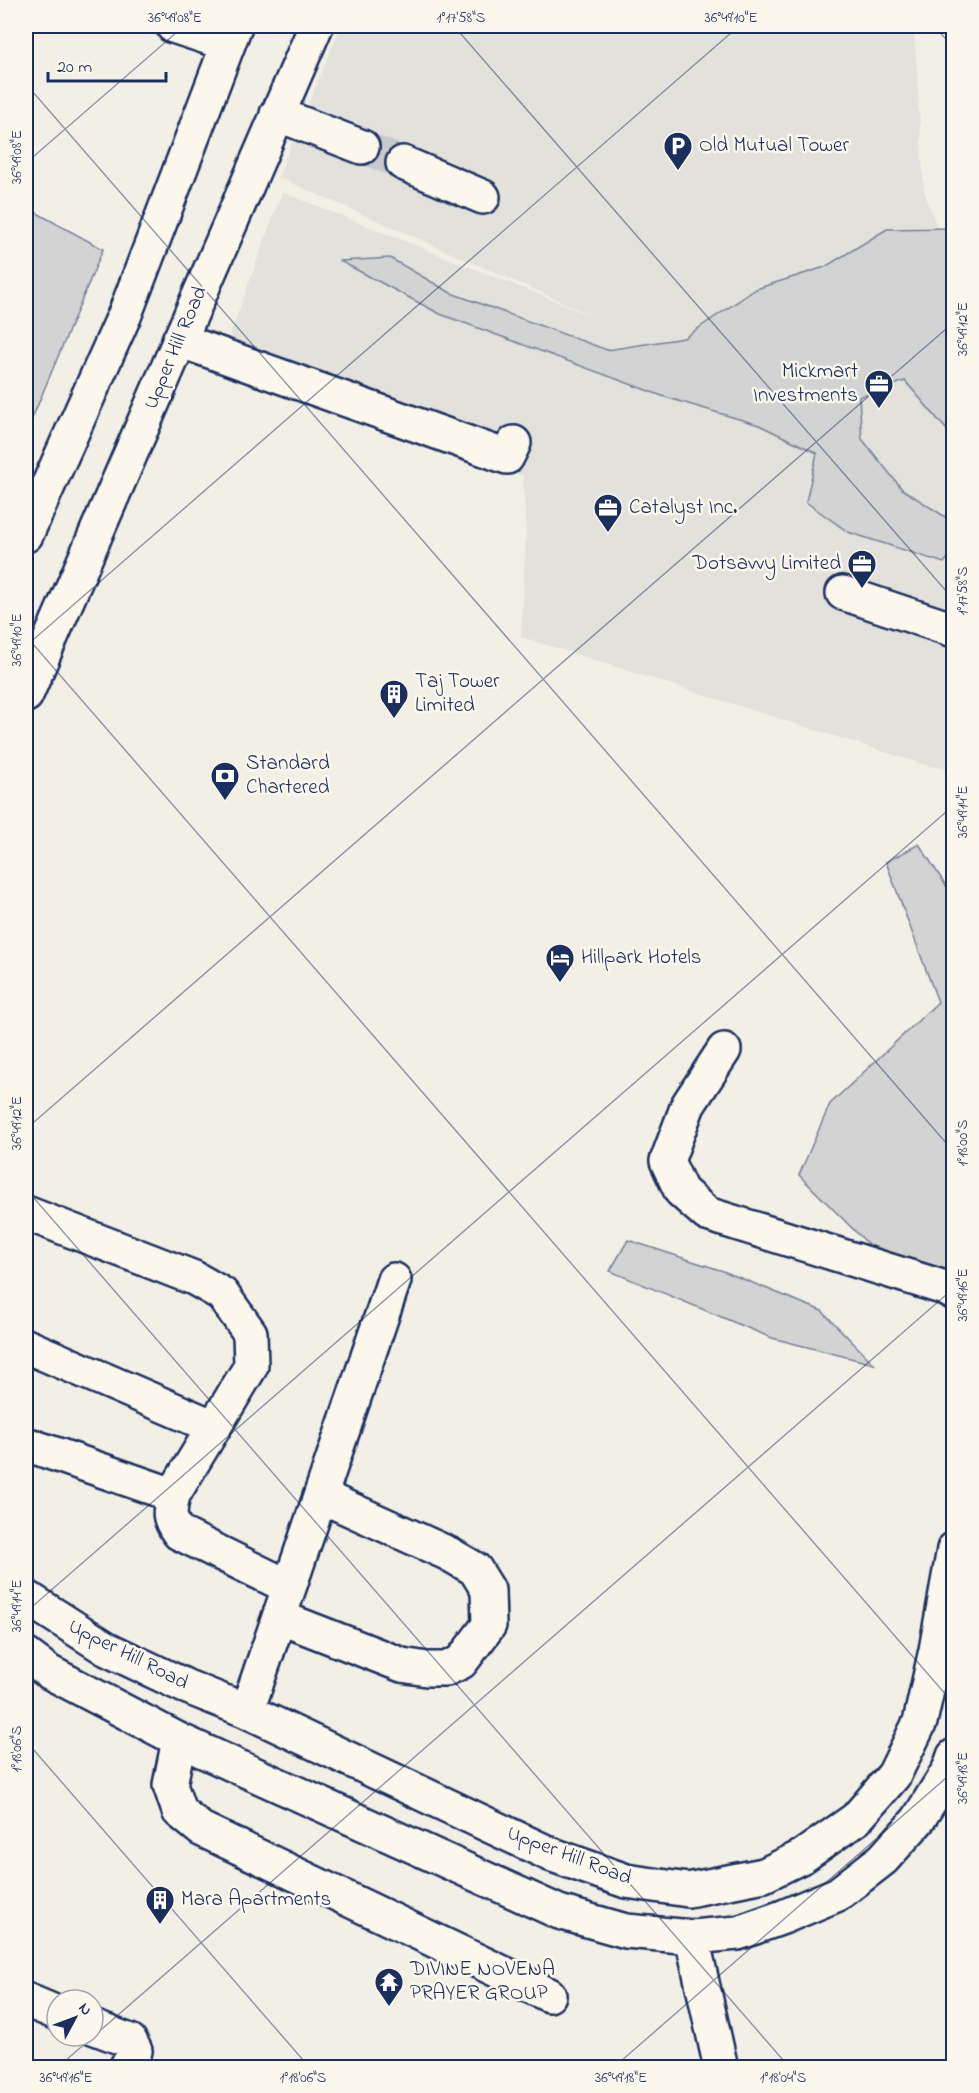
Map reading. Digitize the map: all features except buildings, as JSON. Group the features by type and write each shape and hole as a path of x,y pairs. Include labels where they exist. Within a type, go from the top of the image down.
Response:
{"street":[{"path":"26,535 125,314 232,35 173,26"},
{"name":"Upper Hill Road","path":"30,683 316,26"},
{"path":"277,114 362,147"},
{"path":"403,163 483,197"},
{"path":"179,340 507,457 514,443"},
{"path":"843,593 954,630"},
{"path":"724,1050 688,1105 667,1161 681,1191 707,1214 945,1288 954,1293"},
{"path":"26,1213 194,1278 222,1294 250,1333 251,1366 173,1495 170,1510 171,1522 179,1533 284,1602 402,1665 446,1669 461,1662 489,1625 488,1590 475,1569 449,1554 321,1496"},
{"path":"247,1711 394,1280"},
{"path":"26,1346 214,1427"},
{"path":"26,1444 173,1495"},
{"name":"Upper Hill Road","path":"26,1597 107,1649 186,1686 247,1711 550,1854 626,1881 688,1890 754,1878 803,1856 856,1819 894,1775 921,1722 954,1549"},
{"path":"26,1655 49,1672 179,1740 559,1912 626,1930 692,1937 738,1933 838,1894 883,1859 918,1820 949,1770 954,1756"},
{"path":"179,1740 170,1785 179,1811 201,1828 549,1995"},
{"path":"692,1937 721,2067"},
{"path":"26,2000 45,2008"},
{"path":"105,2032 130,2041 134,2045 135,2051 126,2067"}],"shaded area":[{"path":"341,26 914,26 924,191 954,275 953,770 929,766 521,637 526,532 523,476 223,354 282,192 603,320 278,177"},
{"path":"26,207 103,249 26,433"},
{"path":"953,228 953,432 947,430 905,381 859,397 862,439 902,489 953,522 953,552 944,563 848,532 806,502 817,453 759,425 665,397 440,314 340,261 390,258 451,293 607,350 684,338 756,289 825,267 887,229"},
{"path":"919,844 954,898 953,1259 933,1290 870,1246 799,1175 830,1104 938,1002 886,862"},
{"path":"628,1240 723,1271 822,1311 874,1364 772,1338 610,1271"}],"tunnel":[{"path":"362,147 403,163"}],"place":[{"name":"Old Mutual Tower","path":"678,172"},
{"name":"Mickmart Investments","path":"879,410"},
{"name":"Catalyst Inc.","path":"608,534"},
{"name":"Dotsavvy Limited","path":"862,590"},
{"name":"Taj Tower Limited","path":"394,720"},
{"name":"Standard Chartered","path":"225,802"},
{"name":"Hillpark Hotels","path":"560,984"},
{"name":"Mara Apartments","path":"160,1926"},
{"name":"DIVINE NOVENA PRAYER GROUP","path":"389,2008"}]}
